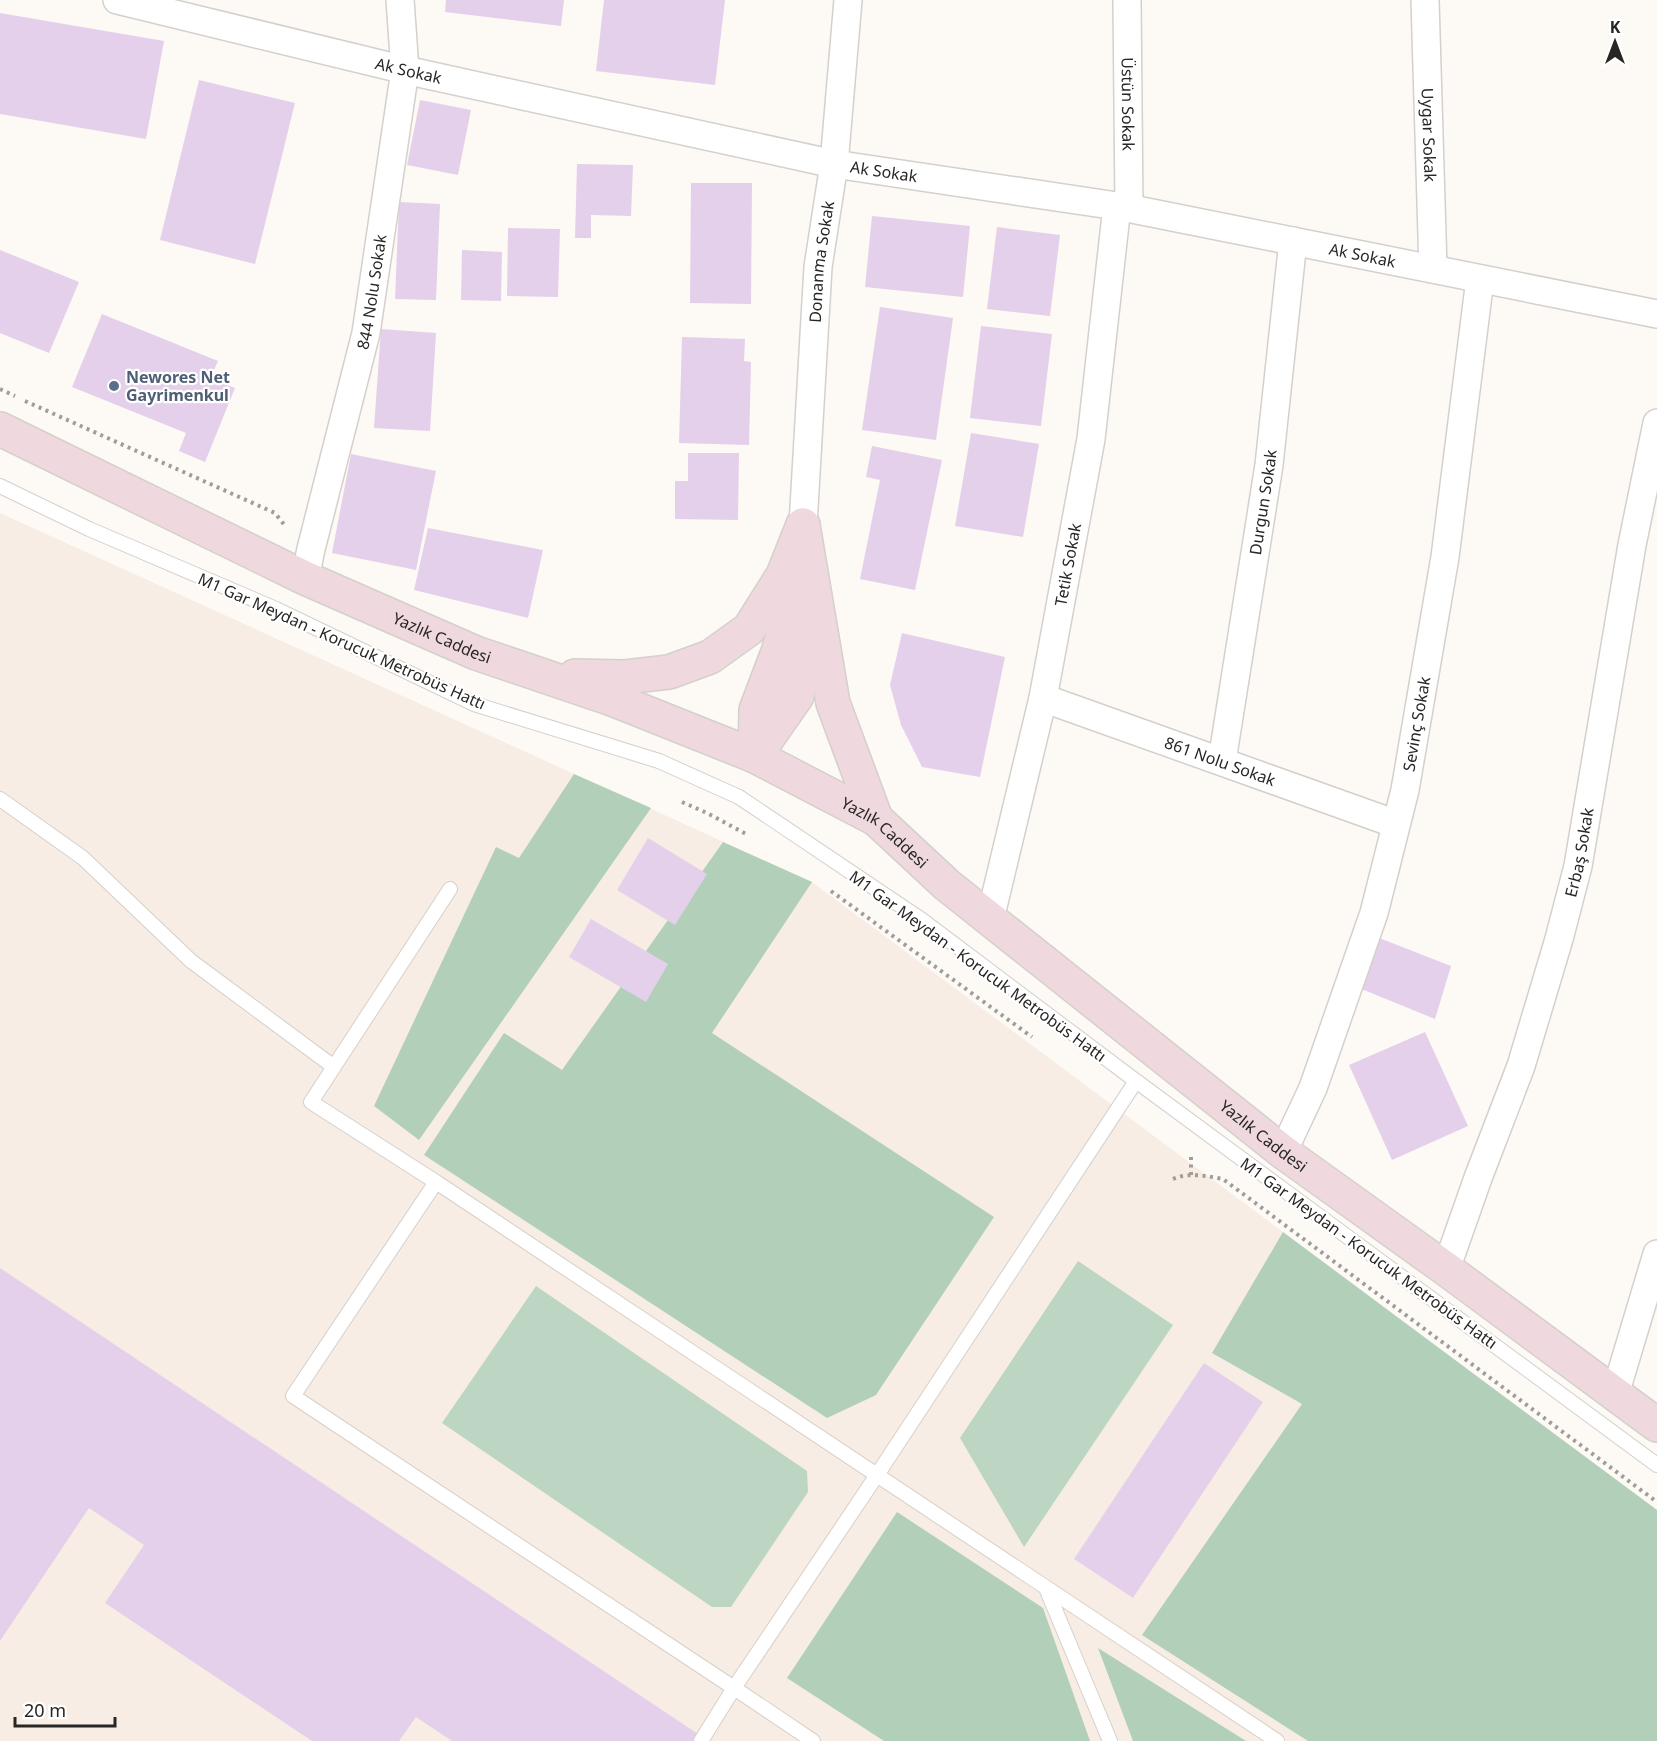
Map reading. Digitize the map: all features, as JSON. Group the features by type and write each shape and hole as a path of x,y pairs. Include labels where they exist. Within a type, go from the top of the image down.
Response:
{"main road":[{"name":"Yazlık Caddesi","path":"0,429 305,578 476,653 612,699 755,756 876,819 947,885 1283,1152 1657,1425"},
{"path":"537,674 625,677 669,672 710,657 749,629 783,575 803,525"},
{"path":"755,756 756,710 778,652 798,587 803,525"},
{"path":"803,525 833,703 876,819"}],"street":[{"name":"Ak Sokak","path":"117,0 405,70 834,164 1123,207 1657,314"},
{"name":"844 Nolu Sokak","path":"305,578 366,333 405,70 400,0"},
{"name":"Donanma Sokak","path":"803,525 818,267 834,164 848,0"},
{"name":"Üstün Sokak","path":"1123,207 1127,0"},
{"name":"Uygar Sokak","path":"1425,0 1432,269"},
{"name":"Tetik Sokak","path":"990,919 1043,698 1091,439 1123,207"},
{"name":"Durgun Sokak","path":"1222,761 1269,465 1293,241"},
{"name":"Sevinç Sokak","path":"1283,1152 1313,1088 1370,924 1405,790 1445,557 1480,279"},
{"name":"Erbaş Sokak","path":"1446,1269 1521,1066 1578,866 1632,545 1657,423"},
{"name":"861 Nolu Sokak","path":"1043,698 1396,824"},
{"path":"1615,1394 1657,1254"}],"lane":[{"name":"M1 Gar Meydan - Korucuk Metrobüs Hattı","path":"0,486 89,529 276,609 474,704 659,761 739,797 922,920 1657,1466"},
{"path":"0,799 83,858 190,961 334,1067"},
{"path":"450,889 311,1102 436,1182 1277,1741"},
{"path":"701,1741 1136,1081"},
{"path":"436,1182 293,1396 813,1741"},
{"path":"1046,1587 1110,1741"}],"path":[{"path":"682,802 758,840"},
{"path":"822,885 1032,1037"},
{"path":"1191,1157 1191,1175"},
{"path":"1173,1179 1182,1175 1223,1179 1657,1502"}],"shaded area":[{"path":"0,513 812,882 1657,1510 1657,1741 0,1741"}],"green space":[{"path":"574,774 651,808 419,1140 374,1106 496,847 519,858"},
{"path":"723,842 812,882 712,1033 994,1217 876,1395 827,1418 424,1155 504,1033 562,1070"},
{"path":"1283,1232 1657,1510 1657,1741 1308,1741 1142,1635 1302,1404 1212,1353"},
{"path":"1078,1261 1173,1325 1024,1547 960,1438"},
{"path":"536,1286 807,1471 808,1492 731,1607 712,1607 442,1423"},
{"path":"897,1512 1043,1608 1090,1741 884,1741 787,1678"},
{"path":"1098,1648 1246,1741 1133,1741"}],"building":[{"path":"446,0 564,0 561,26 445,12"},
{"path":"604,0 725,0 715,85 596,71"},
{"path":"0,13 164,41 146,139 0,114"},
{"path":"199,80 295,103 255,264 160,240"},
{"path":"420,100 471,110 458,175 407,165"},
{"path":"577,164 633,165 631,216 591,215 591,238 575,238"},
{"path":"691,183 752,183 751,304 690,303"},
{"path":"399,202 440,204 436,300 395,299"},
{"path":"872,216 970,226 963,297 865,287"},
{"path":"997,227 1060,235 1050,316 987,309"},
{"path":"508,228 560,229 558,297 507,296"},
{"path":"0,250 79,282 49,353 0,333"},
{"path":"462,250 502,252 501,301 461,300"},
{"path":"880,307 953,318 936,440 862,430"},
{"path":"102,314 218,361 210,379 235,388 205,462 179,451 186,433 72,387"},
{"path":"981,326 1052,334 1041,426 970,418"},
{"path":"381,329 436,333 430,431 374,428"},
{"path":"682,337 745,339 744,361 751,362 749,445 679,443"},
{"path":"971,433 1039,444 1023,537 955,526"},
{"path":"872,446 942,460 915,590 860,579 880,480 866,477"},
{"path":"688,453 739,453 738,520 675,519 675,481 688,481"},
{"path":"351,454 436,471 416,570 332,553"},
{"path":"428,528 543,550 528,618 414,590"},
{"path":"902,633 1005,657 980,777 922,767 901,725 890,685"},
{"path":"648,838 707,874 675,925 617,890"},
{"path":"591,919 668,964 646,1002 569,957"},
{"path":"1374,936 1451,966 1435,1019 1359,988"},
{"path":"1425,1032 1468,1126 1392,1160 1349,1065"},
{"path":"0,1268 698,1734 693,1741 452,1741 416,1717 399,1741 312,1741 105,1603 144,1545 89,1508 0,1641"},
{"path":"1204,1363 1263,1402 1133,1598 1074,1559"}],"place":[{"name":"Newores Net Gayrimenkul","path":"114,386"}]}
